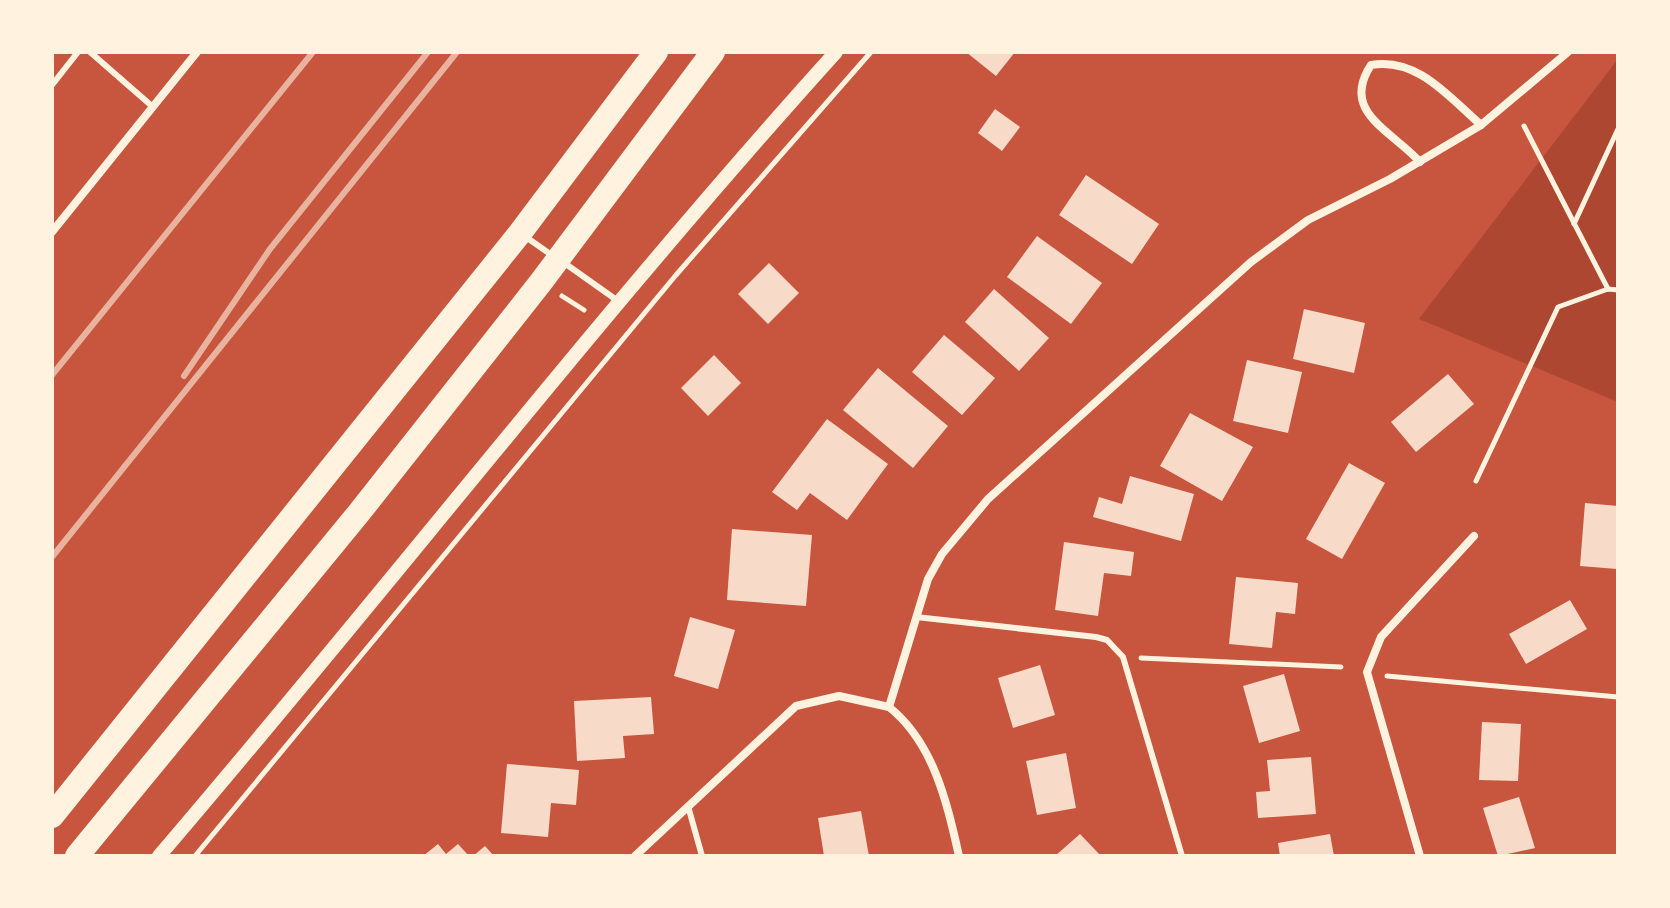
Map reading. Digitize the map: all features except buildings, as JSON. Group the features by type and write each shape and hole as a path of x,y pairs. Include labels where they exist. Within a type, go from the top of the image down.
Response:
{"highway":[{"path":"52,816 520,233 656,52"},
{"path":"77,856 358,514 559,260 713,52"}],"street":[{"path":"52,232 197,52"},
{"path":"159,856 601,321 740,158 836,52"},
{"path":"889,707 928,579 942,554 1000,488 1251,262 1308,220 1420,162 1481,125 1568,52"},
{"path":"1420,162 1400,139 1371,118 1359,100 1360,81 1371,65 1391,61 1415,69 1481,125"},
{"path":"1420,856 1367,672 1381,637 1474,536"},
{"path":"635,856 796,706 839,696 889,707 911,727 944,794 959,856"}],"lane":[{"path":"52,85 78,52"},
{"path":"90,52 153,107"},
{"path":"520,233 618,301"},
{"path":"916,617 1096,637 1115,647 1123,657 1182,856"},
{"path":"688,806 702,856"}],"path":[{"path":"195,856 676,275 871,52"},
{"path":"1524,126 1608,289"},
{"path":"1573,225 1618,129"},
{"path":"541,282 601,321"},
{"path":"1476,481 1558,307 1608,289 1618,290"},
{"path":"1132,658 1341,667"},
{"path":"1382,676 1618,697"}],"shaded area":[{"path":"1618,59 1618,402 1419,319"}],"railway":[{"path":"52,375 313,52"},
{"path":"184,376 270,249 428,52"},
{"path":"52,557 457,52"}]}
